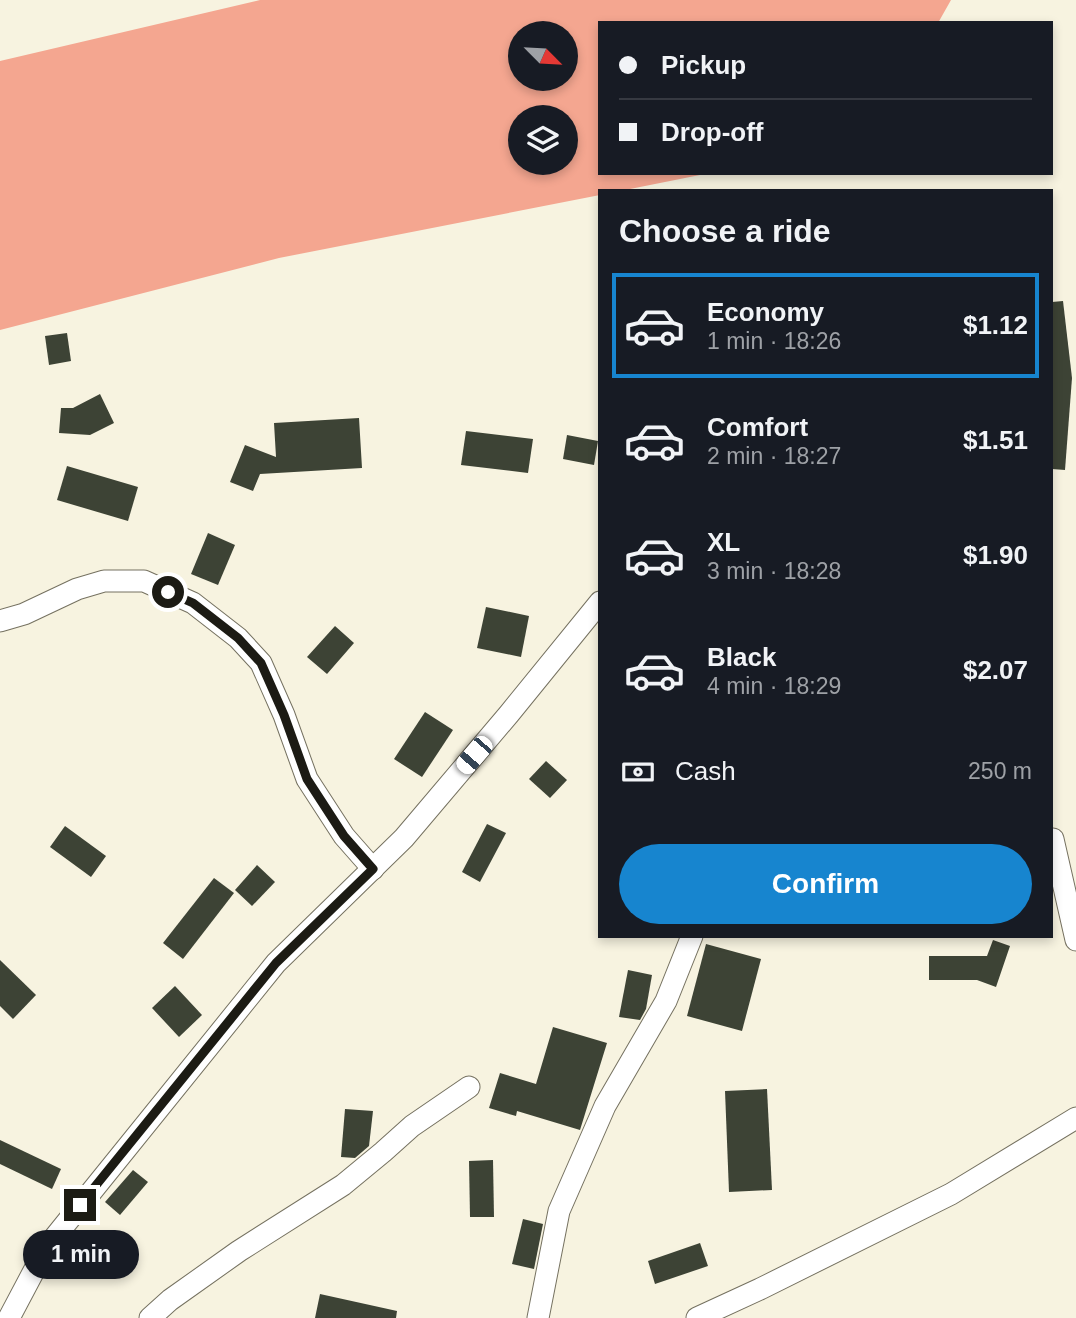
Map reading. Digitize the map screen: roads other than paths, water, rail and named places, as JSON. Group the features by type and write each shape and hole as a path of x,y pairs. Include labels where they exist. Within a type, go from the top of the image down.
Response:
{"street":[{"path":"0,621 24,614 77,589 103,581 144,581 193,603 238,638 261,663 284,715 307,779 344,836 373,869"},
{"path":"9,1318 46,1248 276,963 404,838 598,604"},
{"path":"1053,839 1076,940"},
{"path":"538,1318 559,1212 605,1106 666,1001 691,938"},
{"path":"150,1318 170,1300 239,1251 342,1185 412,1126 469,1087"},
{"path":"697,1318 760,1290 951,1194 1076,1118"}]}
